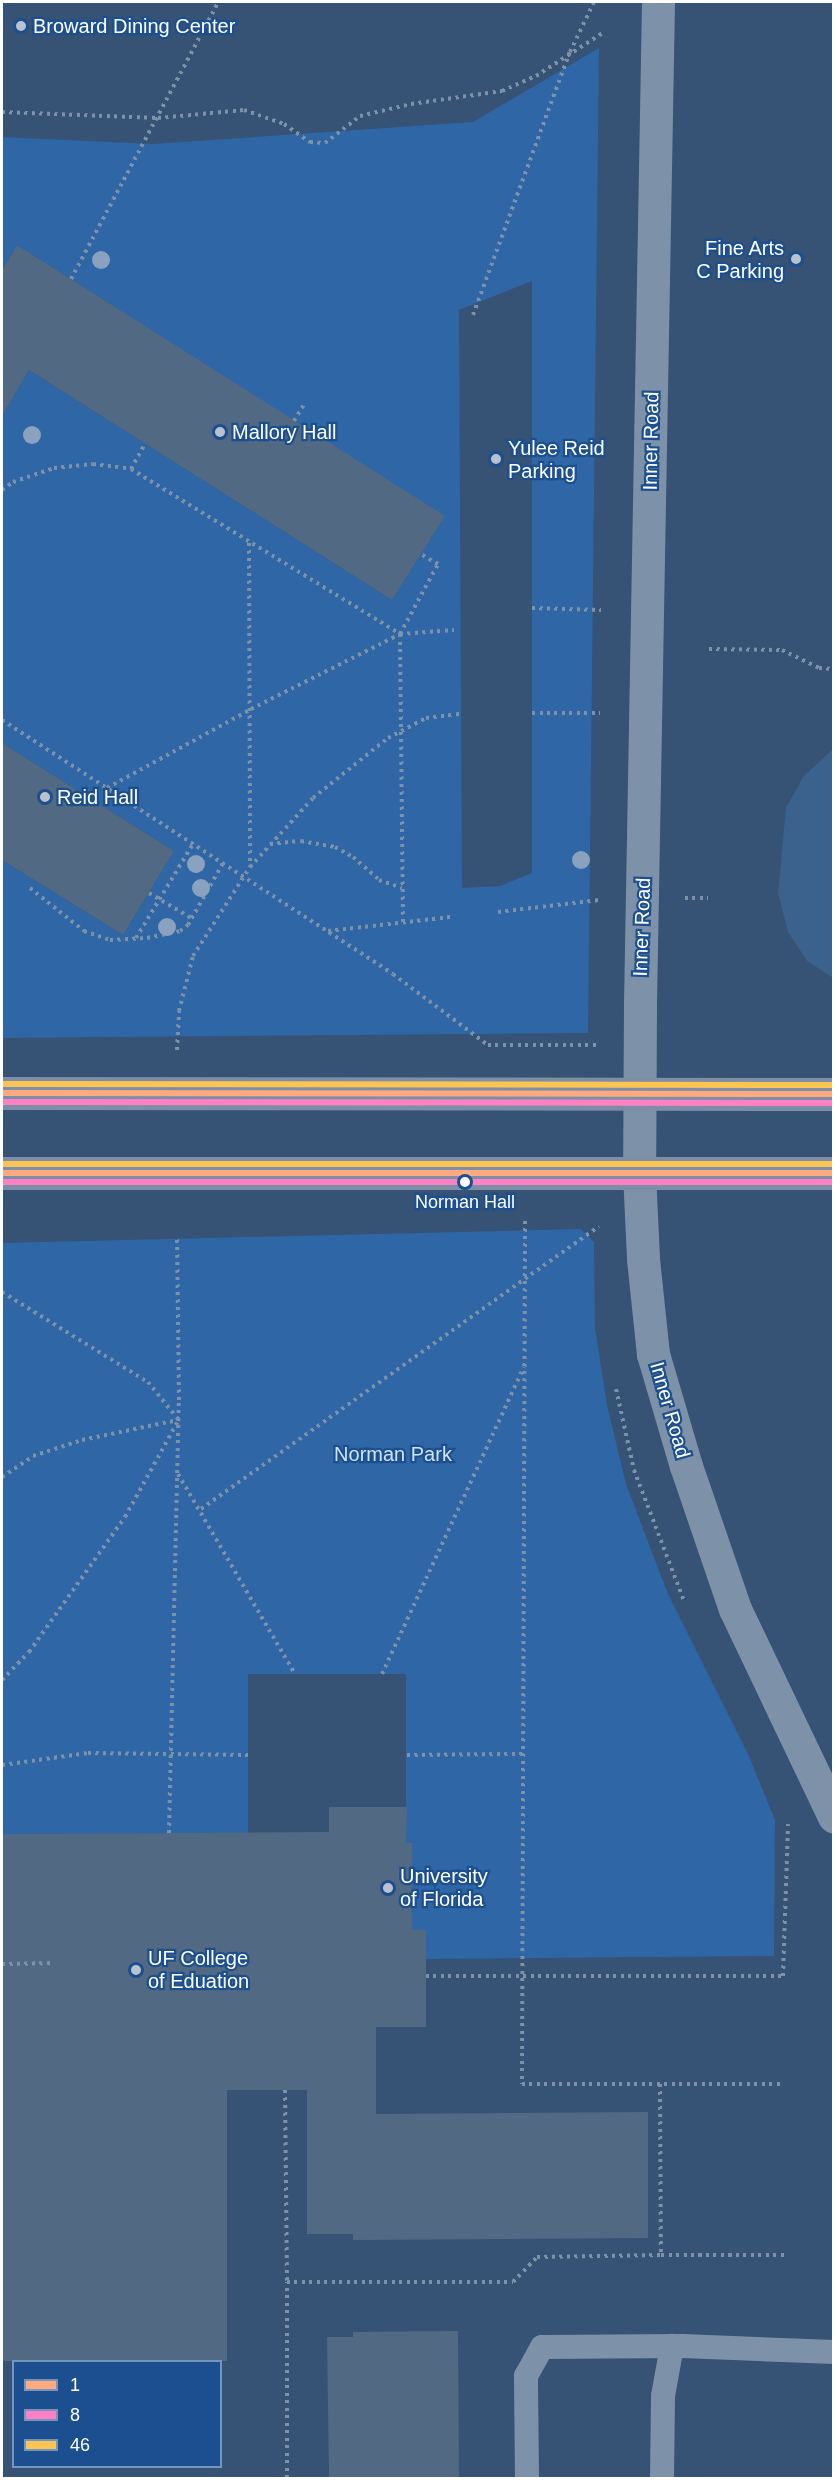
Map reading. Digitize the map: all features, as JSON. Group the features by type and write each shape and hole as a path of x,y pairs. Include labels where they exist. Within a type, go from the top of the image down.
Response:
{"main road":[{"path":"2,1093 834,1094"},
{"path":"2,1173 834,1173"}],"street":[{"name":"Inner Road","path":"658,2 639,1173 653,1354 686,1466 735,1609 834,1816"}],"lane":[{"path":"527,2478 526,2376 542,2347 672,2346 834,2352"},
{"path":"662,2478 663,2396 672,2346"}],"path":[{"path":"71,279 218,2"},
{"path":"473,315 570,52 594,2"},
{"path":"2,112 158,118 244,110 284,124 310,142 325,143 360,116 411,104 502,91 536,76 604,32"},
{"path":"294,421 305,403"},
{"path":"130,469 146,444"},
{"path":"2,490 13,482 54,468 93,464 130,469 400,634"},
{"path":"249,543 250,867"},
{"path":"403,922 400,634 438,564 420,554"},
{"path":"532,608 601,610"},
{"path":"106,789 251,709 400,634 454,630"},
{"path":"709,649 782,650 819,668 834,669"},
{"path":"532,712 600,712"},
{"path":"177,1053 179,1011 193,956 250,867 334,778 401,729 426,718 461,714"},
{"path":"2,720 393,974 488,1046 599,1045"},
{"path":"270,844 301,841 335,847 353,856 379,880 402,888"},
{"path":"135,939 193,844"},
{"path":"30,888 84,931 110,940 135,939 180,931 193,919 223,863"},
{"path":"149,893 193,919"},
{"path":"327,931 450,917"},
{"path":"525,1221 522,2084 784,2084"},
{"path":"201,1509 602,1224"},
{"path":"170,1833 179,1420 177,1239"},
{"path":"2,1292 148,1382 179,1420"},
{"path":"382,1674 525,1365"},
{"path":"2,1477 33,1456 82,1440 179,1420"},
{"path":"2,1680 29,1652 125,1517 179,1420"},
{"path":"178,1474 201,1509 295,1674"},
{"path":"2,1765 88,1753 248,1755"},
{"path":"407,1755 523,1754"},
{"path":"2,1964 53,1963"},
{"path":"426,1976 783,1976"},
{"path":"660,2084 661,2255"},
{"path":"285,2090 287,2478"},
{"path":"287,2282 513,2282 537,2257 786,2255"}],"green space":[{"path":"599,48 588,1033 2,1038 2,860 123,935 174,851 2,743 2,416 29,370 392,600 444,517 17,245 2,270 2,137 153,144 473,122","holes":["532,281 532,873 500,886 462,888 459,310"]},
{"name":"Norman Park","path":"581,1229 594,1242 595,1328 607,1405 626,1484 668,1594 748,1754 775,1820 774,1956 426,1959 426,1930 407,1930 412,1843 406,1843 406,1674 248,1674 248,1833 2,1834 2,1243"}],"shaded area":[{"path":"833,749 833,978 807,961 788,932 778,893 786,808 803,777"}],"building":[{"name":"Mallory Hall","path":"17,245 445,516 392,600 29,370 2,416 2,270"},
{"name":"Reid Hall","path":"2,743 174,851 123,935 2,860"},
{"path":"329,1807 407,1807 406,1843 412,1843 412,1930 426,1930 426,2027 376,2027 376,2114 648,2112 648,2238 353,2240 353,2234 307,2234 307,2090 227,2090 227,2361 2,2361 2,1834 329,1832"},
{"path":"458,2331 459,2478 329,2478 327,2337 353,2337 353,2332"}],"transit line":[{"name":"46","path":"2,1084 834,1085"},
{"name":"1","path":"2,1093 834,1094"},
{"name":"8","path":"2,1102 834,1103"},
{"name":"46","path":"2,1164 834,1164"},
{"name":"1","path":"2,1173 834,1173"},
{"name":"8","path":"2,1182 834,1182"}],"place":[{"name":"Broward Dining Center","path":"21,26"},
{"name":"Fine Arts C Parking","path":"796,259"},
{"name":"Mallory Hall","path":"220,432"},
{"name":"Yulee Reid Parking","path":"496,459"},
{"name":"Reid Hall","path":"45,797"},
{"name":"Norman Hall","path":"465,1182"},
{"name":"University of Florida","path":"388,1888"},
{"name":"UF College of Eduation","path":"136,1970"}]}
